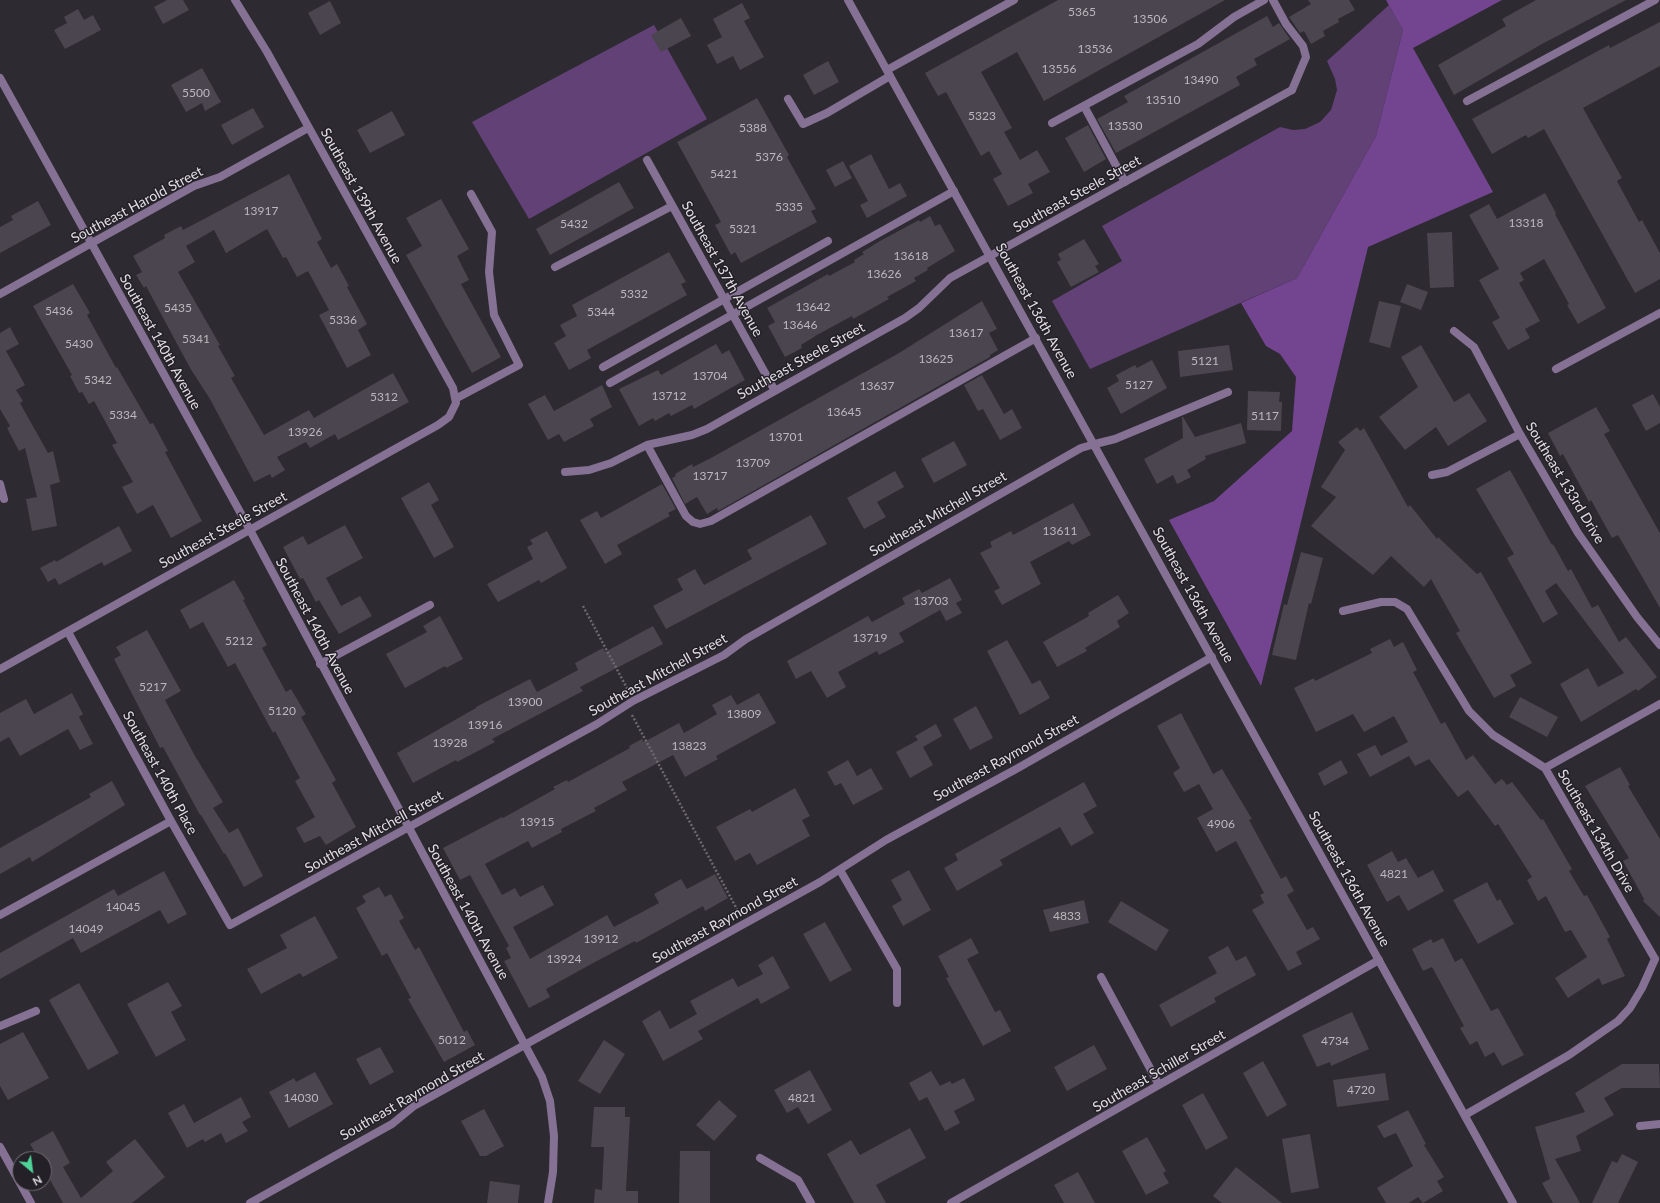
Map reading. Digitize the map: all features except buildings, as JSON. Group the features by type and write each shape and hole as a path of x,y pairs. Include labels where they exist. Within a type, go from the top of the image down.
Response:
{"street":[{"name":"Southeast 139th Avenue","path":"235,0 267,52 453,388 456,398"},
{"name":"Southeast 136th Avenue","path":"848,0 1095,444 1513,1203"},
{"path":"788,99 803,124 827,114 888,73 1014,0"},
{"path":"1052,123 1198,44 1234,17 1264,0"},
{"name":"Southeast Steele Street","path":"565,472 589,470 611,463 647,445 692,435 707,429 905,318 919,308 950,278 1292,90 1306,57 1303,46 1286,24 1273,0"},
{"path":"1467,101 1655,0"},
{"name":"Southeast 140th Avenue","path":"0,78 250,530 320,664 542,1077 550,1101 554,1136 553,1172 548,1203"},
{"path":"1084,106 1125,182"},
{"name":"Southeast Harold Street","path":"0,294 194,186 220,177 308,128"},
{"name":"Southeast 137th Avenue","path":"647,160 775,391"},
{"path":"610,383 954,191"},
{"path":"456,398 519,365 494,315 489,272 492,232 471,194"},
{"path":"555,267 672,206"},
{"path":"603,367 828,241"},
{"path":"1556,369 1660,313"},
{"name":"Southeast 133rd Drive","path":"1454,331 1474,347 1520,434 1578,534 1637,617 1660,645"},
{"path":"647,445 686,516 693,522 700,524 711,521 1036,338"},
{"name":"Southeast Mitchell Street","path":"230,925 597,724 633,701 724,655 752,636 1081,448 1115,439 1228,392"},
{"name":"Southeast Steele Street","path":"0,670 445,420 454,408 456,398"},
{"path":"1432,475 1447,472 1520,434"},
{"path":"0,484 4,499"},
{"name":"Southeast 134th Drive","path":"1343,611 1381,602 1395,602 1407,609 1469,711 1493,735 1545,768 1657,959"},
{"path":"320,664 430,605"},
{"name":"Southeast 140th Place","path":"68,632 171,821 230,925"},
{"name":"Southeast Raymond Street","path":"250,1203 392,1124 414,1106 526,1046 840,870 886,840 1018,768 1212,657"},
{"path":"1545,768 1660,704"},
{"path":"0,915 171,821"},
{"path":"840,870 897,969 897,1003"},
{"path":"1465,1115 1569,1055 1618,1021 1630,1008 1657,959"},
{"name":"Southeast Schiller Street","path":"951,1203 1379,960"},
{"path":"1101,977 1159,1085"},
{"path":"0,1026 36,1011"},
{"path":"1640,1126 1660,1124"},
{"path":"0,1147 31,1203"},
{"path":"760,1158 798,1180 811,1203"}],"path":[{"path":"583,606 633,701 632,716 744,924"}],"shaded area":[{"path":"1386,0 1502,0 1413,48 1493,192 1368,247 1261,686 1169,520 1214,501 1292,431 1296,377 1280,354 1266,346 1241,303 1297,278 1376,136 1403,30"},
{"path":"1389,5 1403,30 1376,136 1297,278 1090,369 1052,301 1122,261 1102,226 1280,127 1293,130 1305,129 1320,122 1331,110 1337,90 1335,79 1327,61"},
{"path":"654,25 707,119 529,219 472,122"}]}
